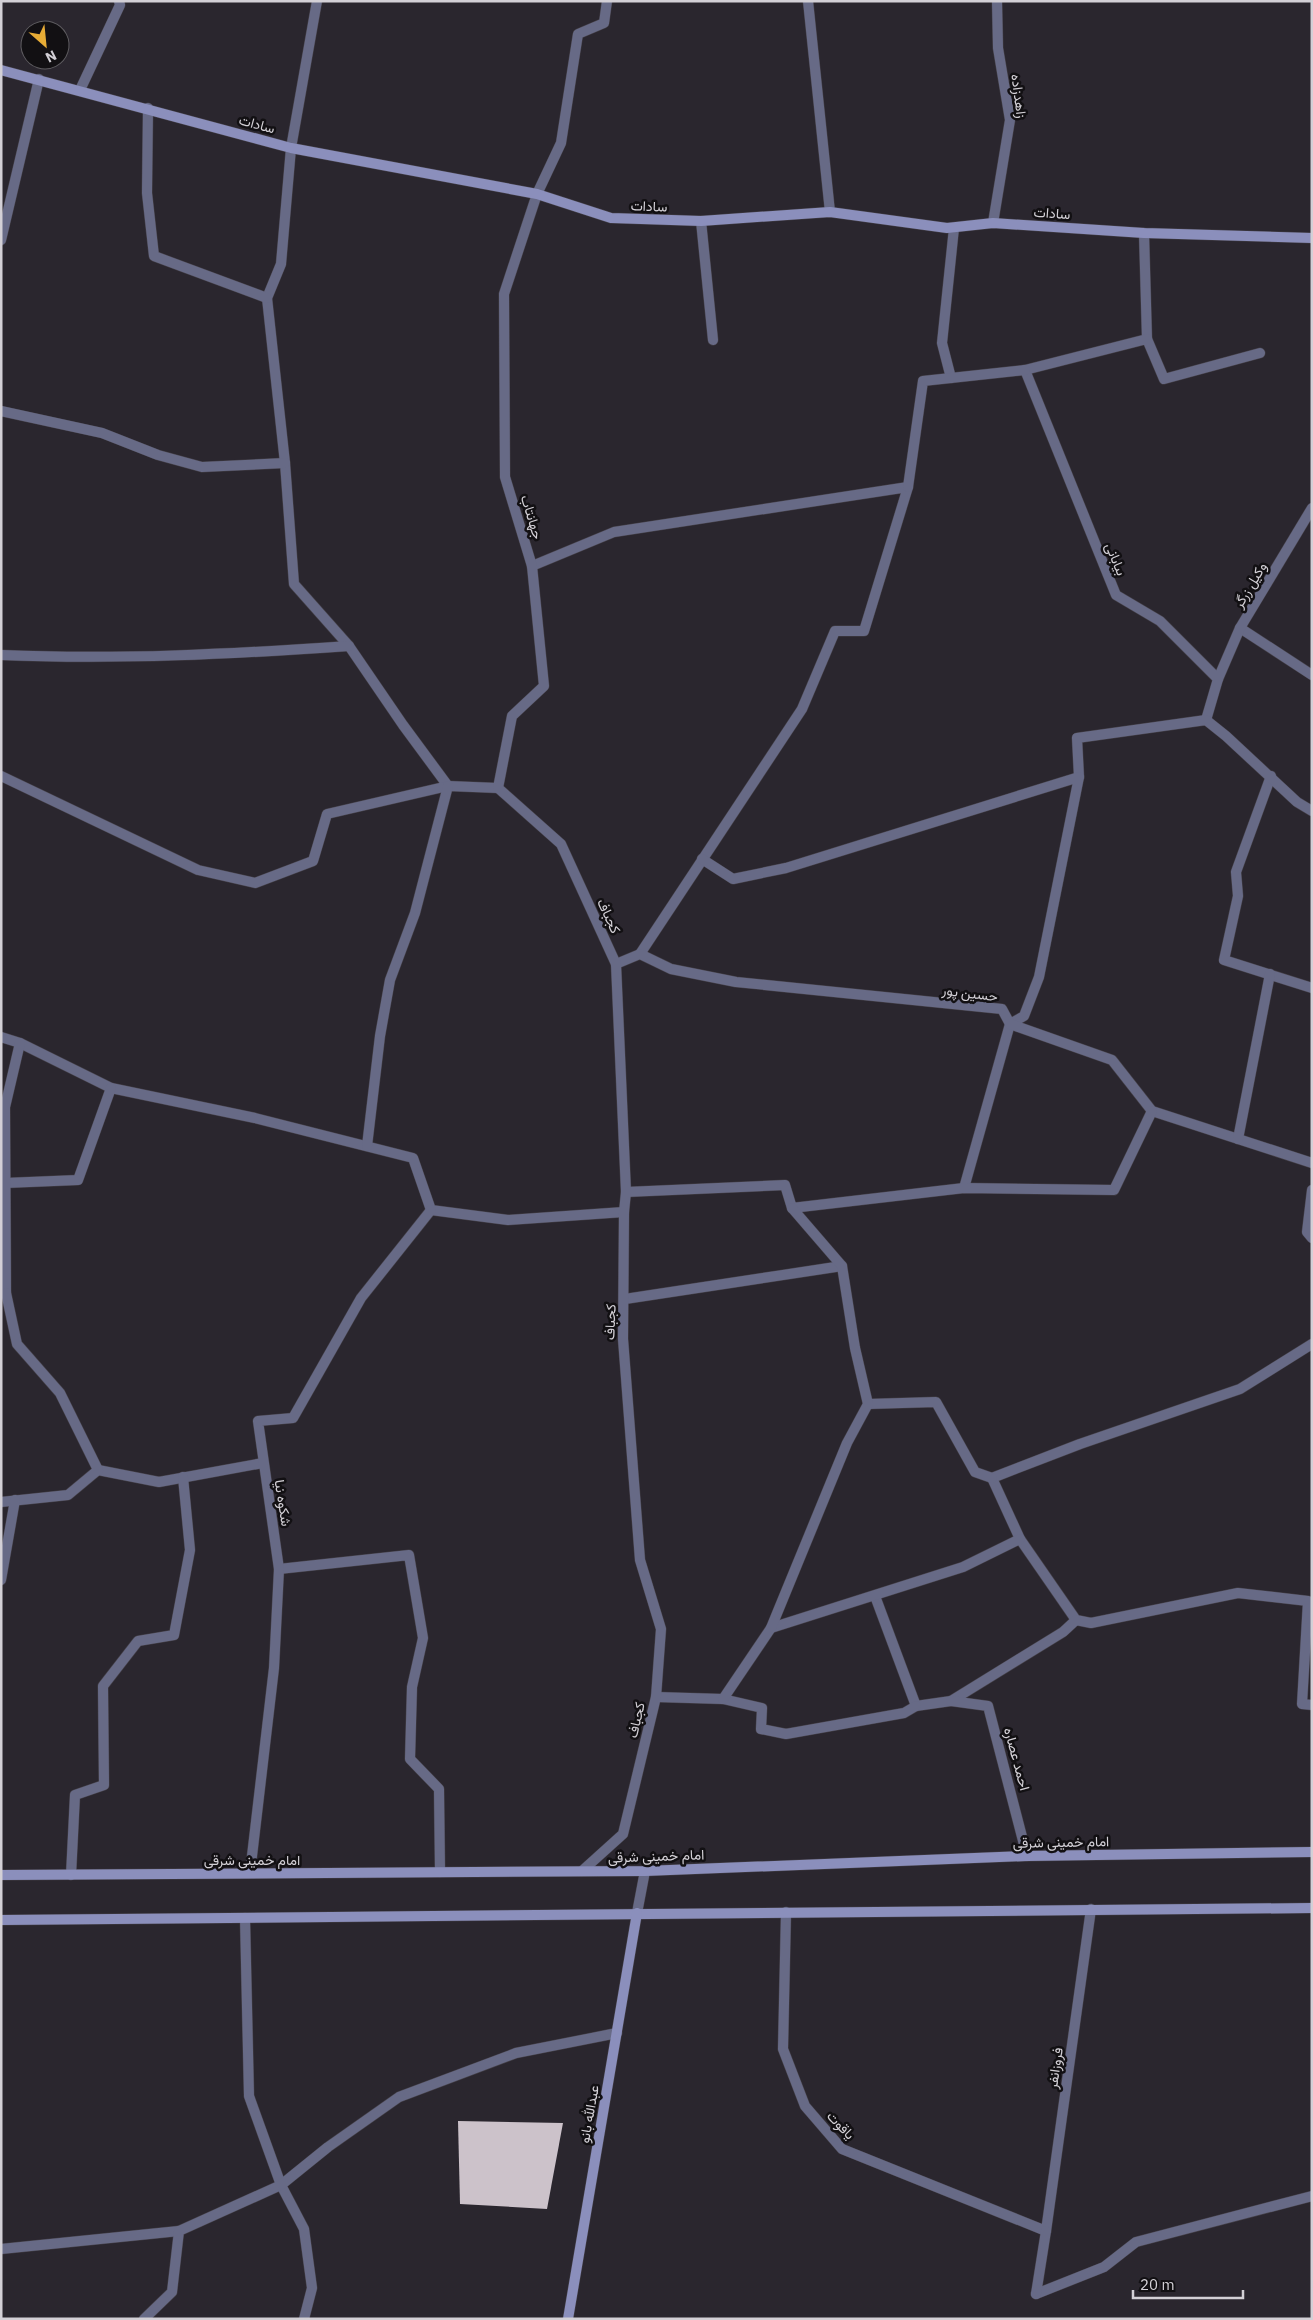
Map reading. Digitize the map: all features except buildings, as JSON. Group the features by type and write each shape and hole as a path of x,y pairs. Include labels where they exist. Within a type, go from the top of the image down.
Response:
{"main road":[{"name":"سادات","path":"1,70 291,148 537,194 611,218 702,221 830,212 954,228 994,224 1144,233 1312,238"},
{"name":"امام خمینی شرقی","path":"1,1875 645,1871 1028,1856 1312,1852"},
{"path":"1,1920 1312,1908"},
{"name":"عبدالله بانو","path":"568,2319 637,1913"}],"street":[{"path":"80,90 120,1"},
{"path":"317,1 291,148 281,264 268,298 285,463 294,584 349,646 403,725 448,786"},
{"name":"جهانتاب","path":"498,788 512,716 544,686 532,566 505,477 504,294 537,194 561,143 578,34 604,23 607,1"},
{"path":"808,1 830,212"},
{"name":"زاهدزاده","path":"994,224 1010,120 998,48 997,1"},
{"path":"1,240 39,80"},
{"path":"148,108 147,193 154,256 268,298"},
{"path":"702,221 713,340"},
{"path":"951,378 942,343 954,228"},
{"path":"1144,233 1147,339 1164,379 1260,353"},
{"path":"616,964 640,954 802,709 835,631 864,631 908,487 923,381 1025,370 1147,339"},
{"name":"بیابانی","path":"1025,370 1116,595 1160,621 1218,679"},
{"path":"1,411 102,433 158,455 202,467 285,463"},
{"path":"532,566 614,532 908,487"},
{"name":"وکیل زرگر","path":"1218,679 1240,628 1312,508"},
{"path":"1240,628 1312,674"},
{"path":"1,655 54,658 220,655 349,646"},
{"path":"1206,720 1218,679"},
{"path":"964,1188 1010,1024 1024,1016 1038,978 1079,777 1076,738 1206,720 1270,776 1296,802 1312,811"},
{"path":"1,776 198,870 255,882 313,861 327,814 448,786 498,788"},
{"path":"1270,776 1236,872 1238,896 1224,960 1312,988"},
{"path":"702,858 733,879 778,870 1079,777"},
{"path":"368,1146 380,1036 390,980 414,913 448,786"},
{"name":"کجباف","path":"498,788 561,844 616,964 626,1192 624,1212 625,1299 623,1339 640,1560 661,1629 656,1697 623,1834 582,1871"},
{"name":"حسین پور","path":"640,954 671,969 736,982 1002,1009 1010,1024 1112,1060 1152,1111"},
{"path":"1238,1139 1270,974"},
{"path":"1,1037 20,1043 112,1088 255,1118 413,1158 431,1210 508,1220 624,1212"},
{"path":"20,1043 5,1106 4,1293 17,1344 60,1393 98,1470"},
{"path":"6,1182 78,1180 112,1088"},
{"path":"792,1208 964,1188 1114,1190 1152,1111 1312,1163"},
{"path":"626,1192 785,1186 792,1208 842,1266 855,1348 868,1404 846,1443 771,1628 723,1699"},
{"path":"1312,1190 1307,1232 1312,1238"},
{"name":"شکوه نیا","path":"250,1873 274,1668 279,1569 258,1421 293,1418 361,1298 431,1210"},
{"path":"625,1299 842,1266"},
{"path":"868,1404 936,1402 975,1472 992,1478 1080,1444 1240,1389 1312,1344"},
{"path":"98,1470 159,1482 263,1463"},
{"path":"1,1502 68,1495 98,1470"},
{"path":"71,1875 75,1795 104,1785 103,1686 138,1641 174,1634 190,1550 183,1477"},
{"path":"992,1478 1020,1539 1076,1620 1091,1623 1238,1593 1308,1601 1302,1704 1312,1705"},
{"path":"1,1580 15,1500"},
{"path":"771,1628 963,1567 1020,1539"},
{"path":"279,1569 409,1555 423,1638 412,1687 410,1759 439,1789 440,1872"},
{"path":"875,1596 916,1706"},
{"path":"656,1697 723,1699 762,1708 761,1729 786,1734 904,1713 916,1706 951,1701 1063,1632 1076,1620"},
{"name":"احمد عصاره","path":"951,1701 988,1706 1028,1856"},
{"path":"637,1913 645,1871"},
{"name":"فروزانفر","path":"1091,1910 1036,2294 1104,2266 1136,2242 1312,2196"},
{"name":"یاقوت","path":"786,1912 783,2049 805,2106 842,2149 1046,2231"},
{"path":"245,1918 249,2096 281,2185 304,2229 312,2288 304,2319"},
{"path":"1,2249 178,2231 281,2185 328,2147 398,2097 516,2053 617,2033"},
{"path":"144,2319 172,2292 178,2231"}]}
